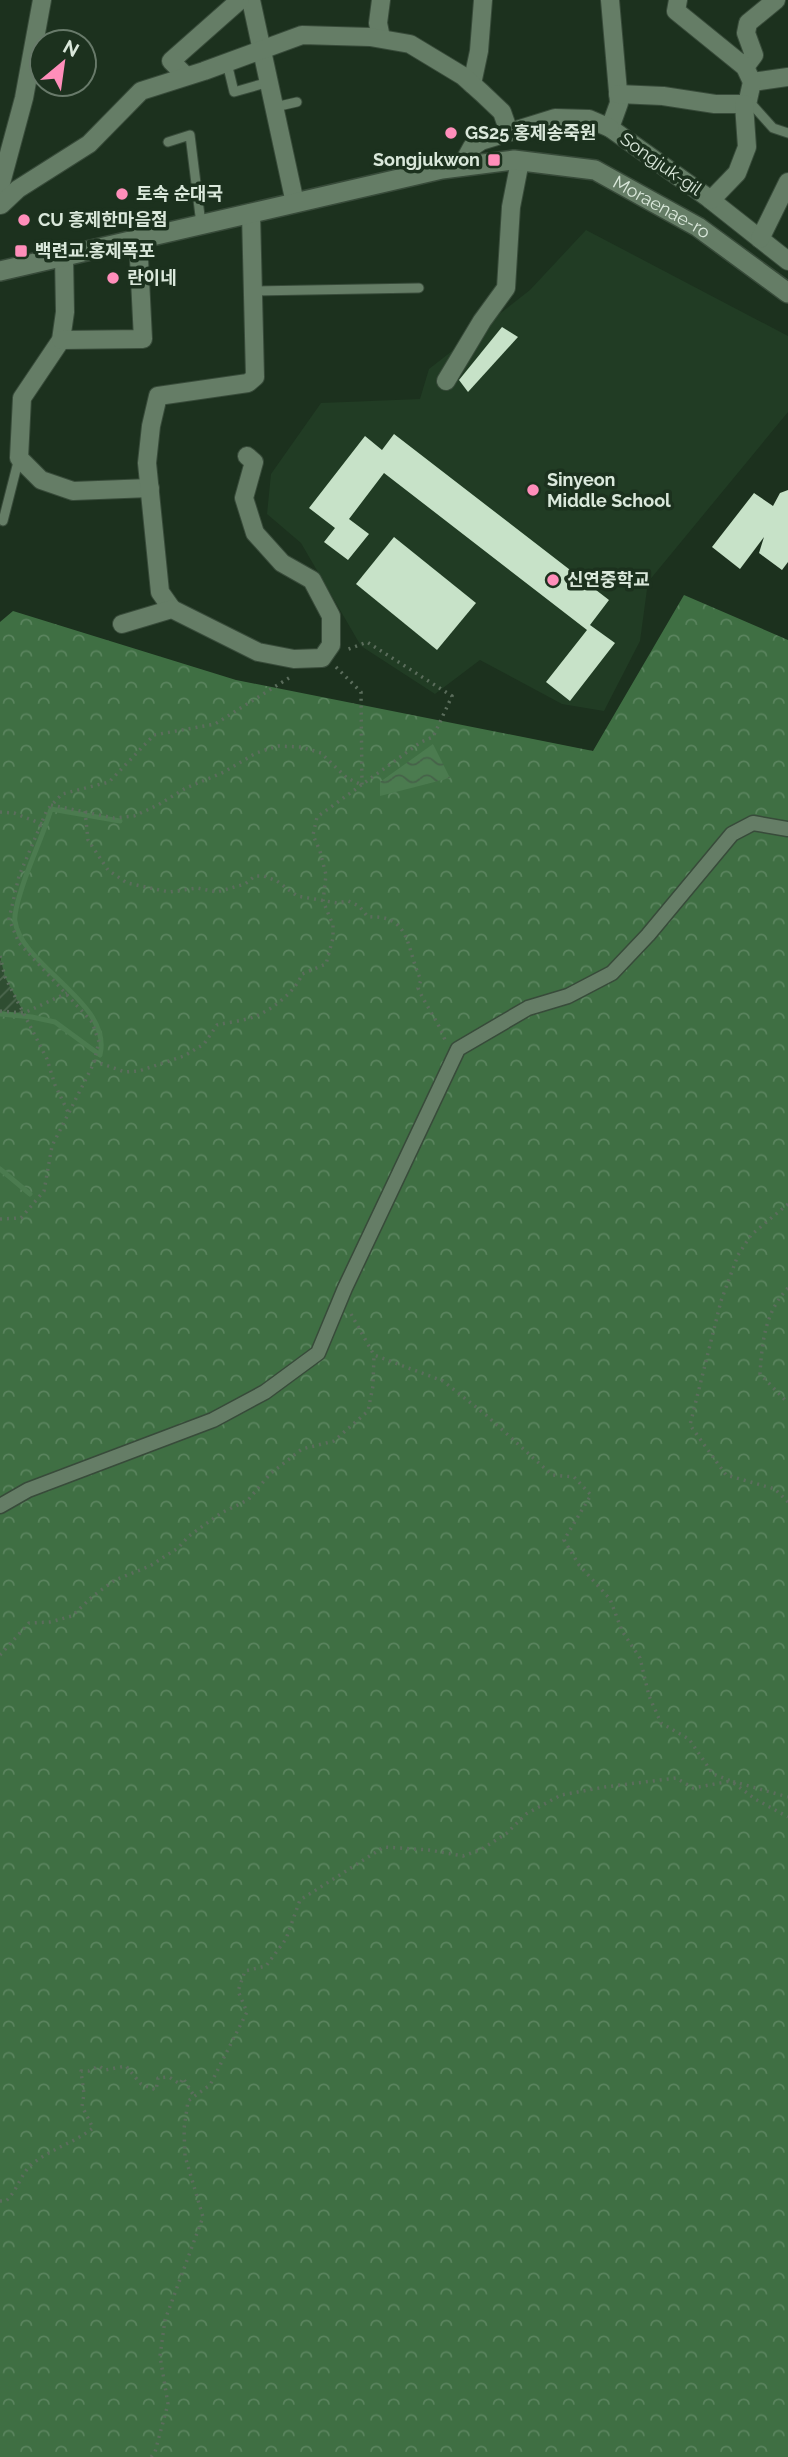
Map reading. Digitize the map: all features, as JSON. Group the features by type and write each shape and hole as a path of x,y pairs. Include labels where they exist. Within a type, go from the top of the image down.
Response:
{"main road":[{"name":"Moraenae-ro","path":"0,271 442,169 520,161 595,170 698,227 788,293"}],"street":[{"path":"0,187 24,98 42,0"},
{"path":"186,76 171,61 240,0"},
{"path":"251,0 295,203"},
{"path":"380,38 378,23 381,0"},
{"path":"472,85 479,51 483,0"},
{"name":"Songjuk-gil","path":"610,0 620,103 610,128"},
{"path":"678,0 676,11 748,74 788,77"},
{"name":"Songjuk-gil","path":"711,200 737,173 747,147 748,74 754,55 746,33 748,23 776,0"},
{"path":"0,208 18,189 89,144 141,91 302,35 341,34 410,44 472,85 502,112 509,132"},
{"path":"618,94 663,96 715,104 746,102"},
{"name":"Songjuk-gil","path":"461,167 472,147 481,141 555,118 589,119 610,128 711,200 788,261"},
{"path":"446,381 482,321 506,288 511,207 520,161"},
{"path":"760,239 788,182"},
{"path":"247,456 254,462 244,498 255,533 282,563 312,580 331,616 331,645 322,658 294,659 258,652 172,609 160,592 147,463 151,426 159,396 248,383 255,377 251,213"},
{"path":"61,340 143,339 138,239"},
{"path":"64,256 65,312 61,340 22,398 19,458 41,480 73,491 150,488"},
{"path":"122,624 172,609"},
{"path":"0,1506 50,1481 213,1420 265,1392 318,1353 338,1304 458,1049 528,1008 568,996 612,972 648,935 732,834 753,823 788,829"}],"lane":[{"path":"227,63 234,92 269,82"},
{"path":"275,107 297,102"},
{"path":"746,102 773,128 788,133"},
{"path":"168,142 190,135 201,225"},
{"path":"254,291 419,288"},
{"path":"3,521 19,458"}],"path":[{"path":"0,1219 21,1218 44,1191 52,1146 94,1061 99,1042 92,1022 19,943 9,919 19,876 51,805 62,794 108,782 154,735 215,724 322,658 367,642 452,696 433,737 421,742 317,817 313,835 326,875 323,901 333,925 333,939 326,964 302,974 298,984 257,1016 217,1025 204,1044 184,1056 139,1072 125,1072 94,1061"},
{"path":"322,658 337,668 361,692 362,785"},
{"path":"51,805 114,818 134,816 186,788 224,772 256,753 278,746 302,747 321,753 346,778 362,785"},
{"path":"85,811 88,840 108,870 127,883 169,892 197,888 217,892 245,884 256,876 264,876 277,881 297,896 337,903 348,901 359,906 368,917 389,919 400,926 410,944 413,964 421,980 418,988 438,1022 453,1057"},
{"path":"0,812 14,813 42,824"},
{"path":"0,956 5,977 29,1022 69,1114"},
{"path":"0,1011 24,1013 66,993"},
{"path":"788,1204 751,1235 737,1255 707,1351 690,1425 726,1475 775,1489 788,1502"},
{"path":"788,1288 777,1299 762,1337 760,1374 788,1403"},
{"path":"0,1655 29,1623 50,1622 72,1616 115,1580 150,1566 178,1548 189,1536 221,1513 248,1500 270,1474 302,1448 334,1441 368,1410 373,1386 374,1355 350,1314 338,1304"},
{"path":"374,1355 443,1381 486,1415 552,1475 574,1477 591,1495 564,1540 579,1565 610,1599 622,1631 640,1658 649,1696 660,1723 689,1738 713,1774 788,1797"},
{"path":"151,2457 155,2452 168,2404 160,2356 165,2320 203,2217 185,2156 184,2129 188,2101 210,2085 247,2012 238,1991 246,1971 266,1966 286,1940 300,1900 384,1847 429,1850 463,1856 482,1849 507,1833 526,1814 561,1796 605,1787 676,1779 693,1788 731,1781 755,1799 788,1817"},
{"path":"0,2201 6,2201 15,2192 30,2166 81,2137 93,2127 82,2106 84,2094 81,2071 89,2071 99,2066 105,2070 126,2066 141,2084 156,2090 158,2078 169,2077 180,2084 183,2078 194,2096"}],"shaded area":[{"path":"586,230 788,336 788,412 648,582 640,641 604,711 562,704 480,660 435,694 361,646 301,543 267,514 271,474 321,403 420,399 429,369 530,290"},
{"path":"0,956 5,977 24,1013 0,1011"}],"green space":[{"path":"684,595 788,640 788,2457 0,2457 0,622 13,611 236,680 593,751"}],"water":[{"path":"433,744 450,778 380,796 380,782"}],"building":[{"path":"502,327 518,337 468,392 459,380"},
{"name":"신연중학교","path":"394,434 609,600 590,625 615,643 570,701 546,682 587,630 384,473 349,519 369,534 348,560 324,542 335,528 309,508 365,436 382,450"},
{"path":"788,490 788,562 782,570 759,553 764,537 740,569 712,547 754,493 773,506 780,493"},
{"path":"394,537 476,603 437,650 356,584"}],"waterway":[{"path":"0,1014 55,1022 100,1055 100,1036 93,1018 33,954 21,938 15,917 24,880 51,809 120,821"},
{"path":"0,1169 30,1194"}],"place":[{"name":"GS25 홍제송죽원","path":"451,133"},
{"name":"Songjukwon","path":"494,160"},
{"name":"토속 순대국","path":"122,194"},
{"name":"CU 홍제한마음점","path":"24,220"},
{"name":"백련교.홍제폭포","path":"21,251"},
{"name":"란이네","path":"113,278"},
{"name":"Sinyeon Middle School","path":"533,490"},
{"name":"신연중학교","path":"553,580"}]}
